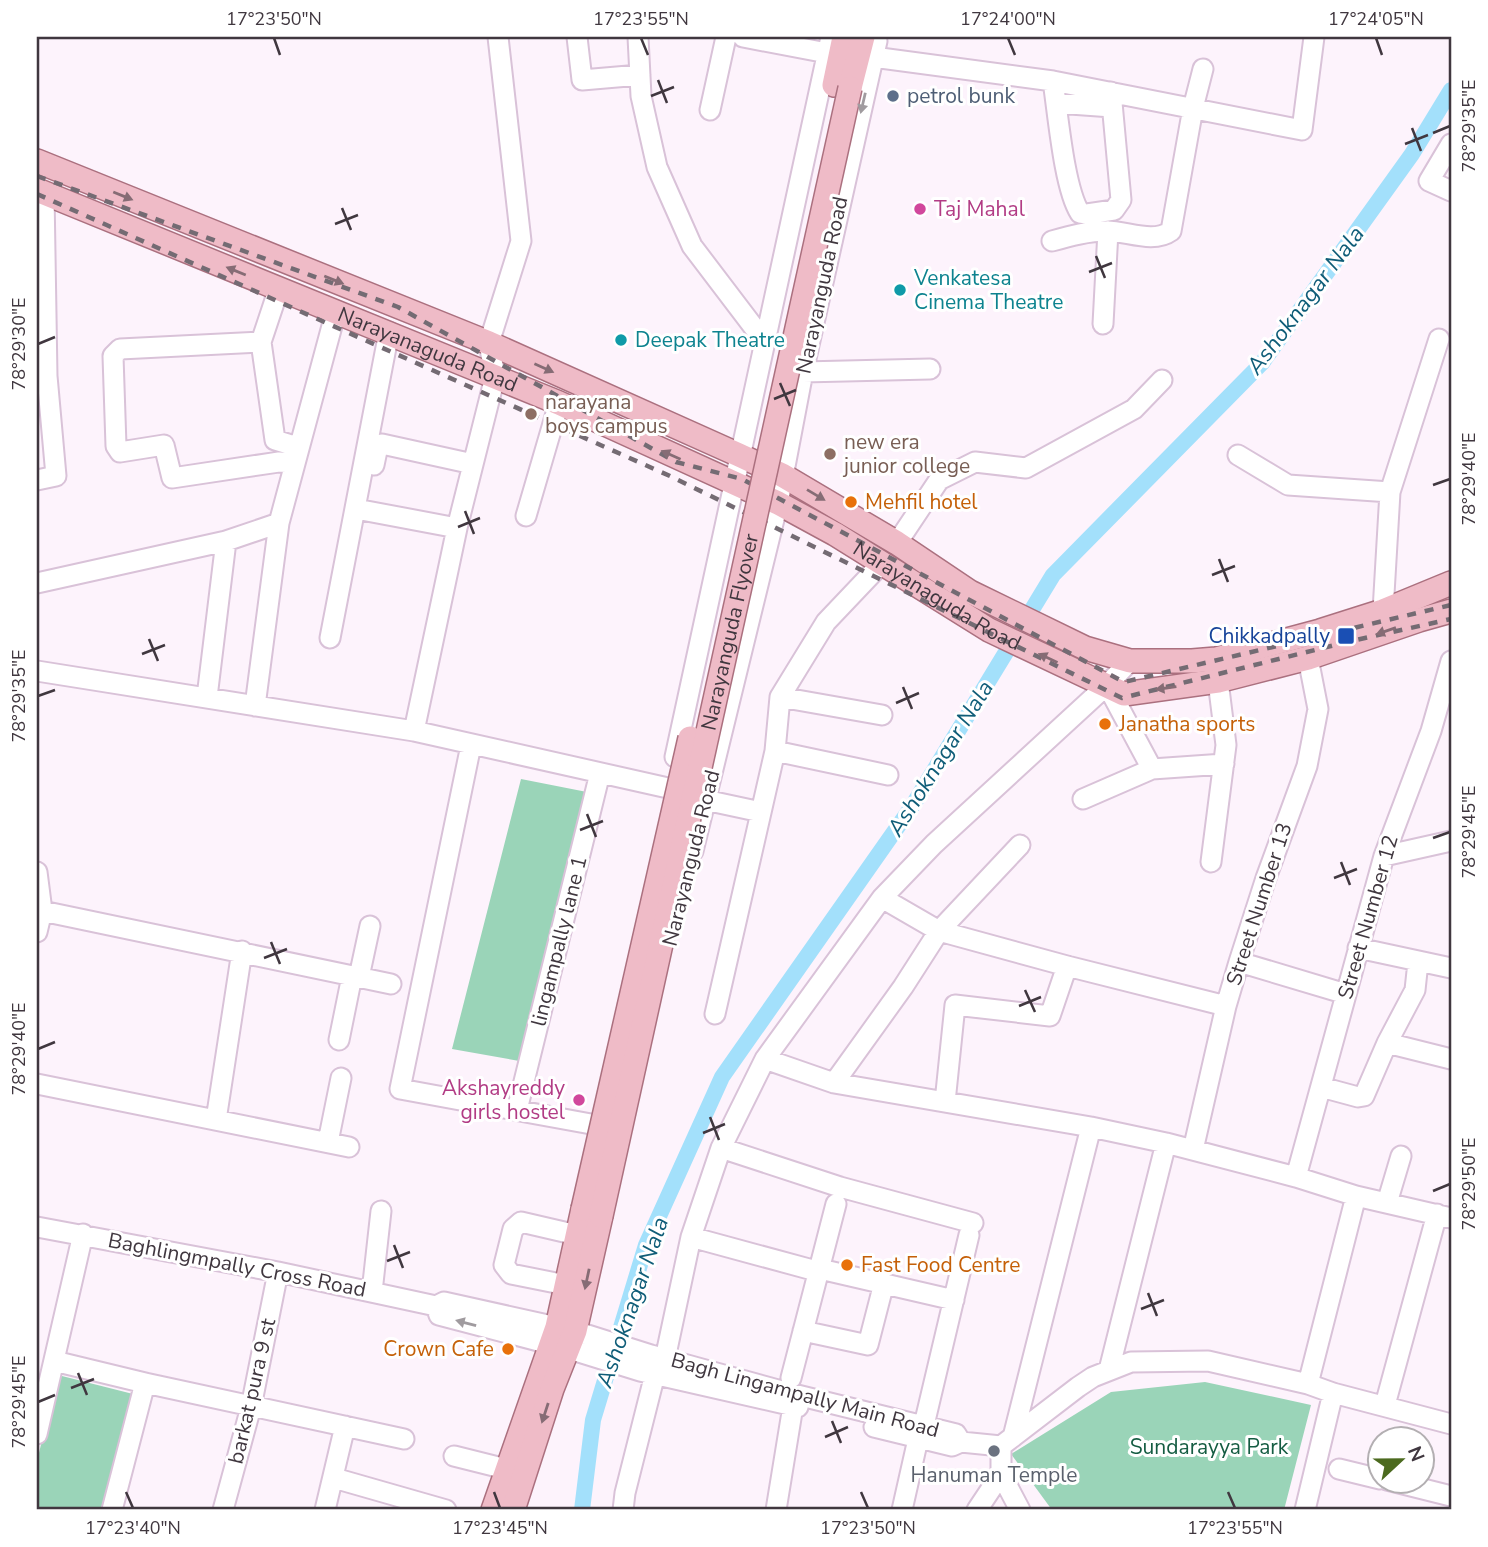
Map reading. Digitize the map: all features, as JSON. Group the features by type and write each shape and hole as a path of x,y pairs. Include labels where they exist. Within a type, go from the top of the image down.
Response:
{"main road":[{"name":"Narayanguda Flyover","path":"588,1222 842,86 845,37"},
{"name":"Narayanguda Flyover","path":"842,86 868,47"},
{"name":"Narayanaguda Road","path":"37,161 489,343 740,455 782,475 897,544 970,592 1085,648 1130,661 1192,662 1216,659 1383,611 1451,583"},
{"path":"86,210 95,185"},
{"name":"Narayanaguda Road","path":"40,191 559,403 778,503 835,534 989,630 1124,694 1218,681 1308,659 1451,611"},
{"path":"493,1510 506,1469 571,1340 566,1285 588,1222"},
{"path":"513,1510 552,1389 571,1340 588,1222"}],"street":[{"path":"414,731 457,528 495,377 489,343 521,241 498,37"},
{"path":"578,37 582,80 640,75"},
{"path":"638,37 642,96 657,167 692,246 765,342"},
{"path":"710,110 726,37"},
{"path":"751,37 829,45"},
{"name":"Narayanguda Road","path":"829,45 668,788 591,1124 574,1215 588,1222 607,1216 778,503 868,47 877,41 875,37"},
{"path":"1056,103 1112,100 1194,108 1302,130 1314,37"},
{"path":"868,47 1053,81 1112,100"},
{"path":"1052,241 1078,234 1108,231 1159,237 1171,231 1203,69"},
{"path":"1053,81 1070,186 1080,213 1114,210 1121,200 1112,100"},
{"path":"1449,153 1429,181 1451,191"},
{"path":"37,480 56,476 47,376 40,191"},
{"path":"1103,324 1108,231"},
{"path":"279,288 261,342 275,440 296,455"},
{"path":"255,706 279,523 336,312"},
{"path":"360,510 389,332"},
{"path":"1383,611 1390,492 1439,339"},
{"path":"261,342 120,349 113,356 116,446 120,452 164,445 172,478 279,461 296,455"},
{"path":"803,372 930,369"},
{"path":"897,544 939,480 975,462 1026,468 1134,409 1162,380"},
{"path":"526,516 559,403"},
{"path":"330,639 378,446 382,444 473,464"},
{"path":"1238,455 1288,485 1390,492"},
{"path":"360,510 457,528"},
{"path":"37,583 226,541 279,523"},
{"path":"206,697 226,541"},
{"path":"715,1014 775,751 780,697 826,622 882,563"},
{"name":"Street Number 13","path":"1193,1150 1226,1006 1239,962 1307,766 1318,709 1308,659"},
{"path":"623,1510 653,1365 691,1237 721,1149 765,1059 882,898 934,844 1130,661"},
{"name":"Street Number 12","path":"1296,1177 1384,856 1431,731 1451,661"},
{"path":"37,671 414,731 471,746 668,788 705,800 761,812"},
{"path":"1211,862 1226,745 1218,681"},
{"path":"1107,685 1152,769"},
{"path":"780,697 882,715"},
{"path":"1431,731 1451,727"},
{"path":"471,746 400,1089 591,1124"},
{"path":"775,751 888,775"},
{"path":"1083,799 1152,769 1224,764"},
{"name":"lingampally lane 1","path":"517,1110 600,773"},
{"path":"1384,856 1451,841"},
{"path":"834,1083 903,987 939,931 1020,845"},
{"path":"37,872 43,911 37,932"},
{"path":"882,898 939,931 1226,1006"},
{"path":"43,911 391,984"},
{"path":"339,1040 370,926"},
{"path":"1358,948 1451,968"},
{"path":"216,1120 242,951"},
{"path":"1239,962 1346,994"},
{"path":"1321,1087 1358,1097 1364,1096 1387,1042 1415,990 1418,962"},
{"path":"945,1102 955,1004 1050,1016 1067,966"},
{"path":"1387,1042 1451,1059"},
{"path":"765,1059 834,1083 1091,1127 1166,1143 1296,1177 1356,1196 1444,1216 1385,1405"},
{"path":"328,1142 341,1078"},
{"path":"37,1084 349,1147"},
{"path":"977,1510 1001,1474 1007,1442 1091,1127"},
{"path":"1110,1370 1166,1143"},
{"path":"721,1149 971,1229 902,1510"},
{"path":"1387,1203 1401,1156"},
{"path":"1308,1384 1356,1196"},
{"path":"791,1378 815,1269 836,1204"},
{"path":"372,1292 381,1211"},
{"path":"566,1285 510,1274 504,1265 513,1229 521,1222 588,1222"},
{"name":"Baghlingmpally Cross Road","path":"37,1227 278,1272 436,1306 444,1302 653,1365"},
{"path":"37,1434 83,1234"},
{"path":"691,1237 815,1269 954,1300"},
{"name":"barkat pura 9 st","path":"223,1510 251,1407 278,1272"},
{"path":"803,1331 868,1345 884,1283"},
{"path":"54,1361 145,1384 404,1439"},
{"path":"1007,1442 1078,1387 1131,1362 1208,1361 1308,1384 1333,1394 1385,1405 1451,1424"},
{"name":"Bagh Lingampally Main Road","path":"653,1365 793,1406 921,1432"},
{"name":"Bagh Lingampally Main Road","path":"653,1365 802,1396 921,1432 952,1446 961,1442 1007,1442"},
{"path":"112,1510 145,1384"},
{"path":"1308,1509 1333,1394"},
{"path":"780,1509 793,1406"},
{"path":"325,1510 345,1426"},
{"path":"454,1456 506,1469"},
{"path":"1339,1469 1366,1476"},
{"path":"1001,1474 1020,1510"},
{"path":"334,1478 446,1510"},
{"path":"1448,1510 1451,1496"}],"green space":[{"path":"521,779 592,793 525,1062 452,1049"},
{"path":"58,1375 133,1394 105,1510 37,1510 37,1461"},
{"name":"Sundarayya Park","path":"1205,1382 1311,1405 1284,1510 1052,1510 1011,1454 1111,1392"}],"waterway":[{"name":"Ashoknagar Nala","path":"582,1510 593,1420 646,1245 722,1077 913,805 1053,575 1262,363 1412,154 1451,90"}],"railway":[{"path":"37,176 398,307 676,462 742,479 1124,682 1451,605"},
{"path":"37,194 670,476 1122,698 1451,619"}],"place":[{"name":"petrol bunk","path":"893,96"},
{"name":"Taj Mahal","path":"920,209"},
{"name":"Venkatesa Cinema Theatre","path":"900,290"},
{"name":"Deepak Theatre","path":"621,340"},
{"name":"narayana boys campus","path":"531,414"},
{"name":"new era junior college","path":"830,454"},
{"name":"Mehfil hotel","path":"851,502"},
{"name":"Chikkadpally","path":"1346,636"},
{"name":"Janatha sports","path":"1105,724"},
{"name":"Akshayreddy girls hostel","path":"579,1100"},
{"name":"Fast Food Centre","path":"847,1265"},
{"name":"Crown Cafe","path":"508,1349"},
{"name":"Hanuman Temple","path":"994,1451"}]}
